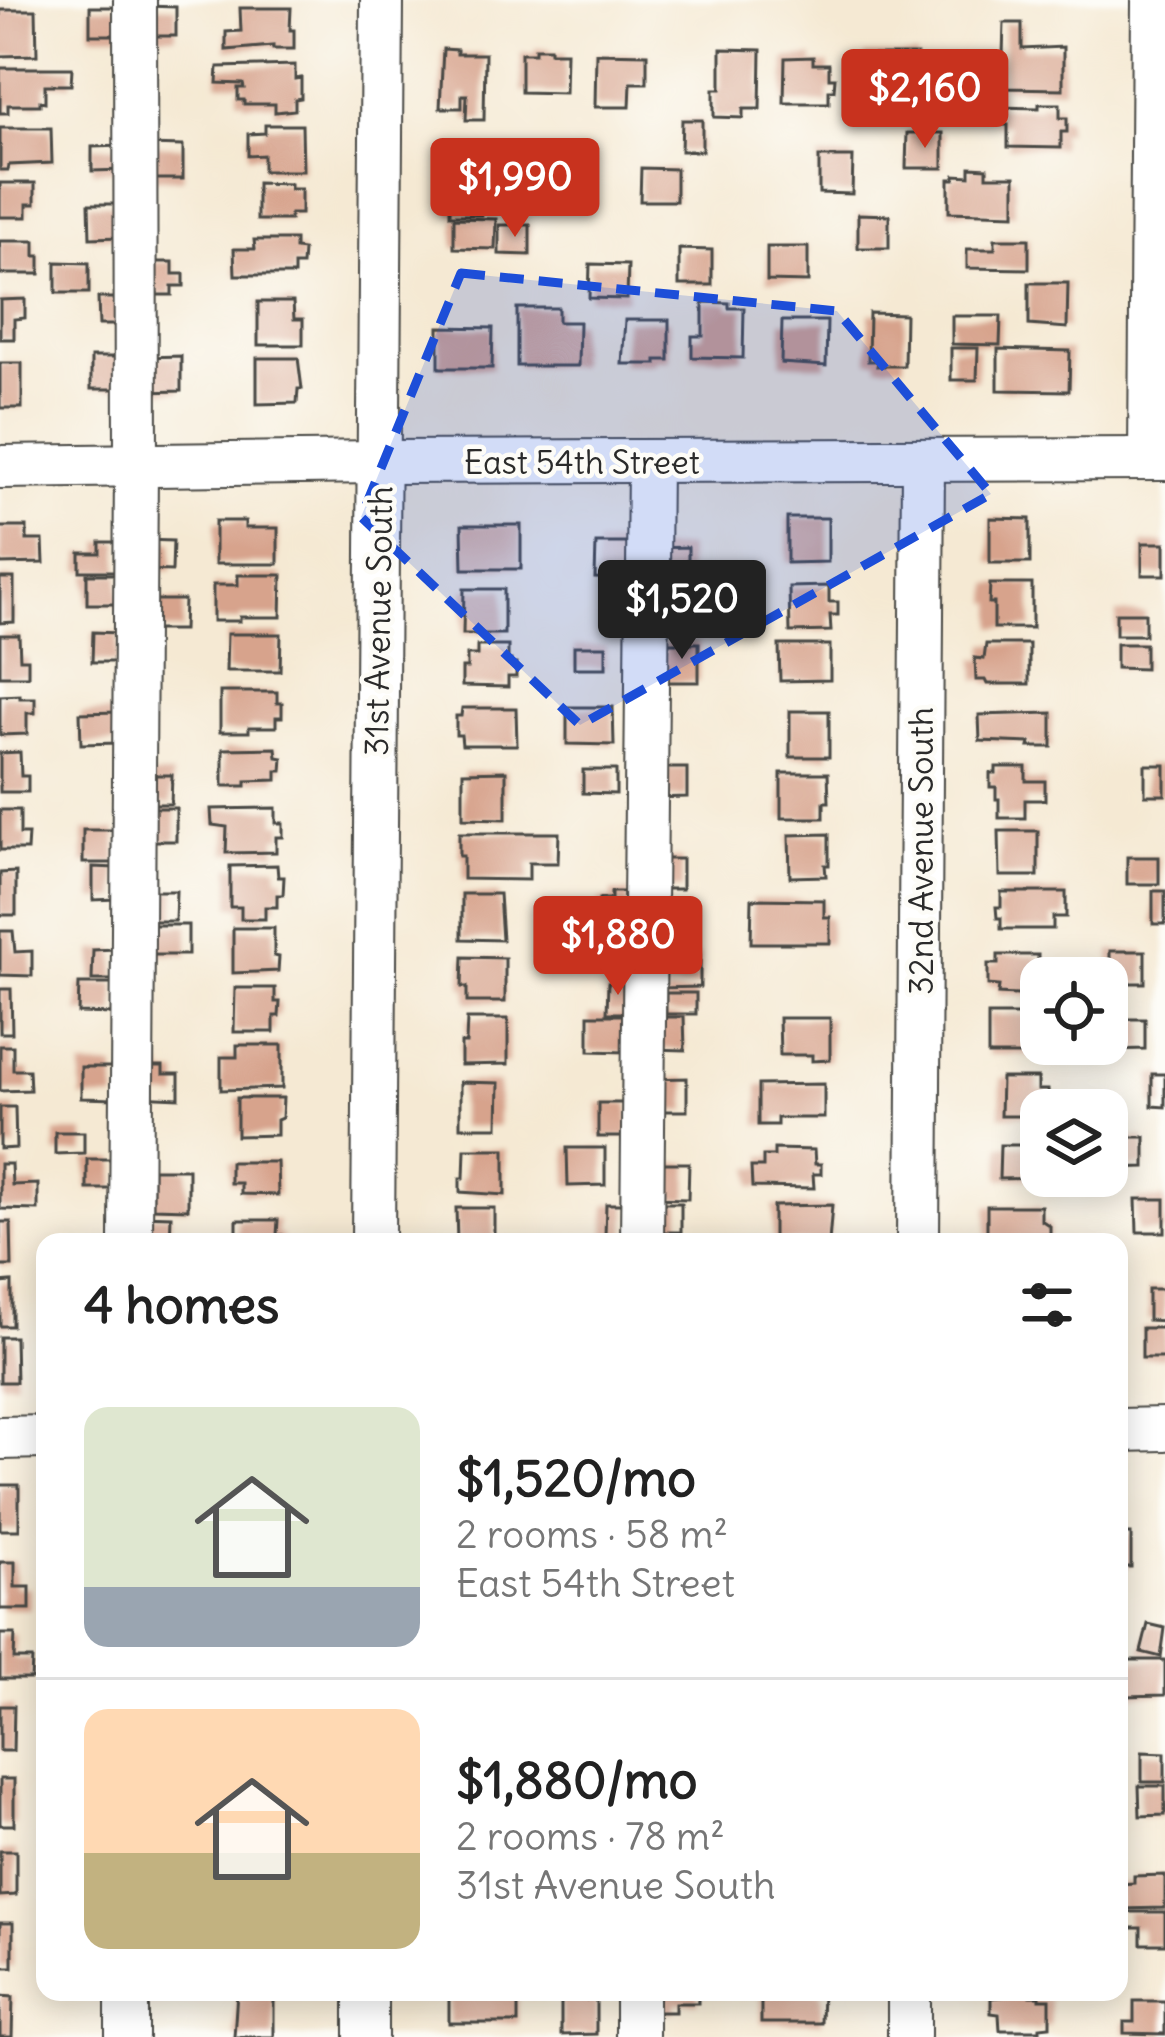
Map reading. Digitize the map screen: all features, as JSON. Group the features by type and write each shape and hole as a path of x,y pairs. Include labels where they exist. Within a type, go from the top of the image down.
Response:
{"street":[{"path":"130,1233 135,0"},
{"name":"31st Avenue South","path":"373,1233 382,0"},
{"path":"1153,0 1158,459"},
{"name":"East 54th Street","path":"0,467 1158,459"},
{"name":"32nd Avenue South","path":"918,1233 923,461"},
{"path":"642,1233 649,462"},
{"path":"1128,1430 1165,1429"},
{"path":"0,1438 36,1437"},
{"path":"127,2001 127,2037"},
{"path":"366,2001 366,2037"},
{"path":"637,2037 638,2001"},
{"path":"909,2001 909,2037"}],"highlighted area":[{"path":"461,273 837,311 991,494 580,725 361,517"}],"building":[{"path":"146,6 176,7 176,36 145,36"},
{"path":"90,7 125,7 125,35 90,35"},
{"path":"240,8 291,8 294,49 226,50 226,32 241,31"},
{"path":"0,10 36,10 37,55 0,56"},
{"path":"1004,23 1022,23 1022,49 1063,47 1063,89 1002,88"},
{"path":"535,48 566,52 565,93 521,92 521,53 535,53"},
{"path":"443,49 485,54 484,120 466,120 467,95 462,95 462,108 440,108"},
{"path":"721,49 761,50 760,109 743,109 743,118 714,117 714,89 721,89"},
{"path":"596,53 647,54 647,83 631,83 630,107 595,107"},
{"path":"865,55 917,55 917,102 865,102"},
{"path":"813,57 813,64 829,64 829,78 835,78 829,103 784,103 785,58"},
{"path":"295,65 301,98 295,99 295,110 275,112 275,104 244,104 238,100 243,84 217,83 218,67"},
{"path":"0,68 72,68 71,85 45,85 45,102 8,105 8,113 0,113"},
{"path":"1039,104 1060,104 1060,118 1067,118 1061,148 1008,147 1008,125 994,125 995,107 1039,108"},
{"path":"682,120 702,120 702,151 681,151"},
{"path":"265,125 302,125 303,171 263,171 263,155 248,156 248,134 265,133"},
{"path":"0,128 51,128 52,163 9,165 8,170 0,170"},
{"path":"907,133 943,133 943,168 906,168"},
{"path":"145,145 183,146 183,179 145,179"},
{"path":"124,146 124,170 92,171 92,147"},
{"path":"819,157 853,157 852,194 819,193"},
{"path":"970,167 987,168 987,176 1015,176 1015,214 949,212 949,179 970,176"},
{"path":"641,168 676,169 676,201 640,201"},
{"path":"549,175 585,175 585,209 549,209"},
{"path":"0,183 35,183 35,204 27,204 27,217 0,217"},
{"path":"257,183 301,189 301,214 290,214 290,220 257,220"},
{"path":"450,184 482,184 482,215 450,215"},
{"path":"89,204 121,204 122,237 90,238"},
{"path":"858,214 889,215 889,248 858,248"},
{"path":"454,218 496,219 495,249 454,248"},
{"path":"499,225 530,225 530,255 499,254"},
{"path":"995,239 1029,239 1029,269 967,268 967,249 995,249"},
{"path":"254,240 295,240 295,249 303,250 302,265 294,265 294,275 235,275 234,249 255,249"},
{"path":"0,241 35,241 40,274 0,274"},
{"path":"767,247 808,247 808,282 767,281"},
{"path":"679,249 712,250 712,285 679,285"},
{"path":"56,262 89,263 89,293 56,293"},
{"path":"142,262 173,262 173,274 184,274 184,286 172,286 172,295 142,295"},
{"path":"590,264 628,265 627,299 589,298"},
{"path":"1029,283 1068,283 1067,328 1029,325"},
{"path":"98,298 119,298 120,325 99,325"},
{"path":"25,299 25,318 14,319 14,339 0,339 0,300"},
{"path":"258,302 293,302 294,319 303,319 303,345 258,345"},
{"path":"703,302 744,308 743,358 692,357 692,336 703,336"},
{"path":"517,308 558,308 558,322 579,322 578,366 517,366"},
{"path":"869,313 905,314 904,366 877,366 878,361 868,361"},
{"path":"952,316 1001,316 1000,345 952,344"},
{"path":"625,320 669,320 669,360 622,364"},
{"path":"782,321 827,321 826,366 781,363"},
{"path":"439,327 493,328 492,368 439,368"},
{"path":"951,348 978,348 977,380 951,380"},
{"path":"998,349 1070,351 1069,391 998,390"},
{"path":"181,356 181,391 145,392 145,357"},
{"path":"91,357 122,357 122,389 91,389"},
{"path":"257,358 298,358 302,389 298,389 297,403 257,404"},
{"path":"0,363 22,363 22,408 0,408"},
{"path":"787,518 828,518 828,562 787,563"},
{"path":"990,518 1030,519 1030,563 990,563"},
{"path":"215,521 245,521 245,528 278,528 278,564 215,564"},
{"path":"462,525 521,525 521,569 463,569"},
{"path":"0,527 27,527 27,540 43,540 44,563 0,564"},
{"path":"143,540 173,541 172,571 142,570"},
{"path":"100,542 119,542 119,571 80,571 80,553 100,553"},
{"path":"596,543 632,543 631,579 595,578"},
{"path":"1142,543 1165,543 1165,575 1142,575"},
{"path":"688,547 688,577 655,578 655,548"},
{"path":"87,574 119,574 119,604 87,604"},
{"path":"238,575 282,575 281,617 213,621 213,585 238,585"},
{"path":"0,578 14,578 14,622 0,623"},
{"path":"631,583 631,612 611,612 610,584"},
{"path":"990,584 1032,584 1032,628 994,628"},
{"path":"829,586 829,602 838,602 838,615 830,615 831,631 790,632 789,587"},
{"path":"464,589 504,589 504,634 463,634"},
{"path":"141,600 184,600 183,630 141,630"},
{"path":"1116,613 1145,613 1145,635 1116,635"},
{"path":"93,632 118,633 117,662 92,662"},
{"path":"227,634 281,634 280,671 226,671"},
{"path":"0,635 19,635 20,659 28,659 28,676 0,676"},
{"path":"664,643 699,643 699,682 664,682"},
{"path":"986,644 1029,644 1029,684 976,680 975,658 984,659"},
{"path":"1116,644 1145,644 1145,669 1116,668"},
{"path":"779,645 830,645 830,680 780,681"},
{"path":"477,646 508,646 516,677 508,677 508,687 462,686 462,668 467,668 467,655 477,655"},
{"path":"574,646 606,646 606,668 574,668"},
{"path":"220,692 277,692 282,717 276,717 276,727 220,732"},
{"path":"0,696 35,698 35,713 27,713 27,734 0,735"},
{"path":"567,707 613,707 614,745 567,744"},
{"path":"462,708 516,708 517,745 462,745 461,735 456,735 456,716 461,716"},
{"path":"790,711 829,711 829,757 790,757"},
{"path":"118,712 119,743 81,744 80,713"},
{"path":"1052,713 1052,747 980,741 979,715"},
{"path":"276,748 277,757 283,758 277,780 223,786 223,749"},
{"path":"20,752 21,776 28,776 28,792 0,792 0,753"},
{"path":"1145,765 1165,765 1165,795 1145,795"},
{"path":"996,767 1026,767 1026,781 1045,781 1045,800 1025,800 1025,818 999,818 996,787 990,787 990,773 996,773"},
{"path":"653,768 687,768 687,797 653,798"},
{"path":"583,770 616,770 616,794 583,793"},
{"path":"506,771 506,819 463,818 463,772"},
{"path":"781,773 828,773 824,818 781,818"},
{"path":"140,775 172,775 171,804 140,804"},
{"path":"139,808 176,808 176,841 138,841"},
{"path":"276,808 283,837 276,837 276,852 226,853 227,827 212,825 211,809"},
{"path":"0,810 20,810 20,834 28,834 27,850 0,850"},
{"path":"83,830 116,830 116,863 83,863"},
{"path":"999,831 1038,831 1038,876 1000,876"},
{"path":"459,833 559,833 558,863 529,863 529,880 463,879"},
{"path":"829,834 826,876 790,877 789,835"},
{"path":"1127,857 1159,857 1159,884 1127,884"},
{"path":"653,859 682,859 682,889 652,889"},
{"path":"277,865 278,877 284,877 277,907 265,907 265,919 241,919 241,907 230,907 230,866"},
{"path":"93,867 116,868 117,899 93,900"},
{"path":"16,872 16,915 0,915 0,873"},
{"path":"139,891 176,891 175,921 138,921"},
{"path":"1153,891 1165,891 1165,924 1153,924"},
{"path":"611,892 629,892 629,922 611,922 611,915 599,915 599,899 611,899"},
{"path":"1001,892 1066,892 1066,917 1053,917 1053,929 1001,929 996,907 1001,907"},
{"path":"462,894 499,894 502,940 462,939"},
{"path":"752,899 824,900 830,943 751,943"},
{"path":"153,925 188,925 188,955 153,955"},
{"path":"233,928 274,928 278,971 233,973"},
{"path":"0,931 13,931 15,952 32,951 32,976 0,975"},
{"path":"116,949 115,980 92,980 93,950"},
{"path":"1110,951 1145,951 1145,983 1128,983 1128,957 1110,957"},
{"path":"700,955 700,987 659,988 658,956"},
{"path":"998,955 1038,955 1020,957 1020,995 998,994 999,986 988,985 988,964 998,964"},
{"path":"463,957 505,958 505,1002 467,1002 467,987 462,987"},
{"path":"608,983 628,983 628,1013 607,1013"},
{"path":"79,984 115,984 115,1014 78,1013"},
{"path":"235,988 275,988 275,1002 280,1002 274,1032 234,1032"},
{"path":"0,989 11,989 12,1033 0,1033"},
{"path":"666,993 696,993 696,1014 666,1014"},
{"path":"589,1015 626,1015 626,1052 589,1051"},
{"path":"988,1015 1020,1015 1020,1055 988,1055"},
{"path":"651,1017 684,1017 685,1050 651,1049"},
{"path":"779,1018 830,1018 830,1060 780,1055"},
{"path":"467,1019 508,1019 508,1064 461,1065"},
{"path":"1128,1019 1145,1019 1145,1049 1128,1049"},
{"path":"237,1045 282,1045 282,1088 221,1090 221,1057 237,1057"},
{"path":"0,1046 13,1046 13,1070 29,1070 30,1090 0,1091"},
{"path":"138,1066 163,1066 163,1074 179,1074 179,1098 137,1096"},
{"path":"81,1067 115,1067 115,1099 81,1098"},
{"path":"1152,1074 1165,1074 1165,1107 1152,1106"},
{"path":"687,1078 687,1111 651,1111 651,1079"},
{"path":"1001,1078 1038,1078 1038,1089 1020,1089 1020,1116 1000,1116"},
{"path":"460,1082 499,1083 498,1127 460,1127"},
{"path":"824,1084 824,1118 777,1118 777,1125 758,1125 758,1085"},
{"path":"237,1098 283,1098 277,1135 237,1136"},
{"path":"598,1103 629,1103 629,1137 598,1137"},
{"path":"0,1107 15,1107 16,1148 0,1149"},
{"path":"55,1132 84,1132 84,1153 55,1154"},
{"path":"1128,1137 1145,1137 1145,1167 1128,1167"},
{"path":"1000,1145 1020,1145 1020,1178 999,1179"},
{"path":"567,1148 605,1148 605,1185 568,1186"},
{"path":"465,1149 505,1149 505,1195 460,1192"},
{"path":"774,1149 814,1150 821,1174 813,1174 814,1188 752,1187 751,1167 763,1167 763,1156 774,1156"},
{"path":"87,1159 116,1159 115,1189 87,1189"},
{"path":"230,1162 277,1162 278,1195 241,1194 241,1183 230,1183"},
{"path":"653,1163 689,1163 688,1199 652,1198"},
{"path":"0,1164 11,1164 12,1185 38,1184 38,1210 0,1209"},
{"path":"153,1169 188,1169 188,1209 153,1208"},
{"path":"1136,1199 1165,1199 1165,1232 1137,1232"},
{"path":"652,1203 681,1203 681,1232 652,1232"},
{"path":"606,1204 627,1204 626,1233 605,1233"},
{"path":"832,1205 830,1233 773,1233 773,1206"},
{"path":"987,1206 1041,1206 1041,1220 1050,1226 1050,1233 987,1233"},
{"path":"456,1208 494,1208 494,1233 457,1233"},
{"path":"137,1215 171,1216 170,1233 136,1233"},
{"path":"237,1220 278,1220 277,1233 237,1233"},
{"path":"0,1222 11,1222 12,1266 0,1266"},
{"path":"12,1282 12,1326 0,1326 0,1283"},
{"path":"1148,1289 1165,1289 1165,1321 1148,1320"},
{"path":"1142,1328 1165,1328 1165,1358 1142,1358"},
{"path":"0,1337 15,1337 16,1382 0,1382"},
{"path":"0,1485 19,1485 19,1530 0,1530"},
{"path":"1128,1534 1131,1534 1128,1567"},
{"path":"0,1562 15,1562 15,1587 30,1587 30,1609 0,1609"},
{"path":"1148,1624 1165,1628 1161,1657 1141,1652"},
{"path":"0,1634 15,1634 14,1659 32,1659 31,1679 0,1679"},
{"path":"1128,1660 1165,1660 1165,1695 1128,1696"},
{"path":"0,1706 14,1706 13,1751 0,1751"},
{"path":"1142,1752 1165,1753 1165,1782 1142,1782"},
{"path":"0,1779 14,1779 14,1825 0,1825"},
{"path":"1139,1786 1165,1786 1165,1815 1140,1816"},
{"path":"0,1851 16,1851 16,1895 0,1896"},
{"path":"1165,1875 1165,1908 1128,1909 1128,1883 1134,1883 1134,1876"},
{"path":"1128,1912 1165,1912 1165,1944 1141,1944 1141,1928 1128,1928"},
{"path":"0,1923 13,1923 13,1967 0,1967"},
{"path":"0,1996 13,1997 12,2037 0,2037"},
{"path":"236,2001 274,2001 274,2037 234,2037"},
{"path":"449,2001 518,2001 518,2023 449,2023"},
{"path":"561,2001 596,2001 596,2034 561,2035"},
{"path":"643,2001 698,2001 675,2003 675,2012 642,2012"},
{"path":"761,2001 822,2001 821,2023 761,2023"},
{"path":"991,2001 1050,2001 1050,2026 1000,2030 999,2014 991,2013"},
{"path":"1134,2001 1165,2001 1165,2034 1124,2033 1124,2022 1134,2022"}]}
